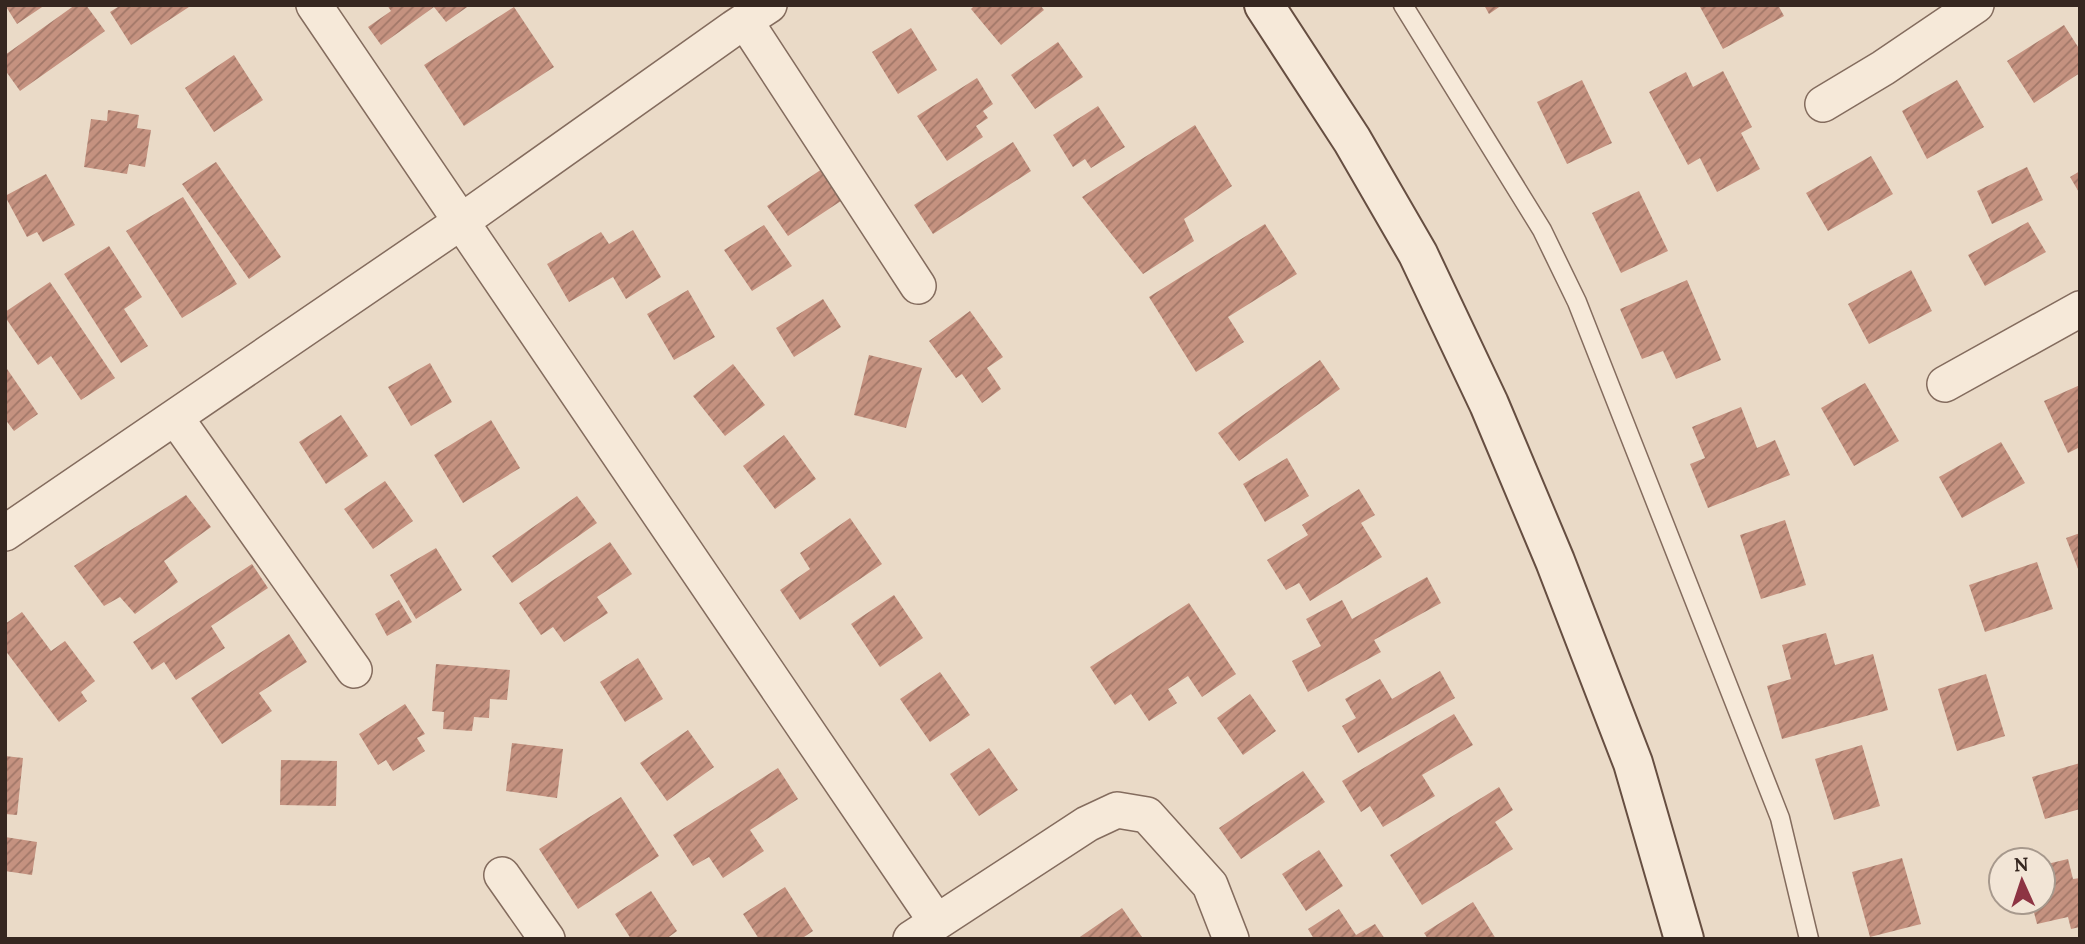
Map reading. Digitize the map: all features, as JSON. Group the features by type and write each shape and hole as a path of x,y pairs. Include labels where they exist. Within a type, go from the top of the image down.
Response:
{"street":[{"path":"314,5 461,221 923,930 1087,824 1117,810 1147,815 1210,886 1230,939"},
{"path":"1264,5 1352,140 1418,254 1489,404 1555,561 1633,763 1684,939"},
{"path":"1823,104 1883,68 1976,5"},
{"path":"5,533 461,221 742,15 918,286"},
{"path":"1945,384 2080,309"},
{"path":"175,418 354,670"},
{"path":"502,875 547,939"}],"lane":[{"path":"1403,5 1542,230 1577,302 1780,818 1809,939"}],"building":[{"path":"5,5 45,5 17,24"},
{"path":"75,5 86,5 105,31 20,91 5,70 5,55"},
{"path":"121,5 192,5 131,45 110,12"},
{"path":"387,5 470,5 446,22 434,7 381,45 368,27 391,11"},
{"path":"975,5 1040,5 1044,10 1001,45 971,9"},
{"path":"1484,5 1502,5 1489,14"},
{"path":"1699,5 1778,5 1784,16 1723,49"},
{"path":"514,7 554,67 464,126 424,65"},
{"path":"2064,25 2080,50 2080,73 2034,103 2007,61"},
{"path":"911,28 937,70 898,94 872,52"},
{"path":"1058,42 1083,77 1035,109 1011,75"},
{"path":"234,55 263,100 214,132 185,88"},
{"path":"1723,71 1752,127 1741,133 1760,169 1717,192 1700,158 1688,165 1649,92 1686,72 1693,87"},
{"path":"977,78 993,104 983,111 988,118 976,126 983,137 947,161 917,116"},
{"path":"1582,80 1612,143 1567,164 1537,102"},
{"path":"1957,80 1984,127 1927,159 1902,111"},
{"path":"1098,106 1125,147 1091,168 1085,159 1073,167 1053,135"},
{"path":"108,110 139,115 137,128 151,130 145,167 129,164 127,174 84,167 91,119 107,121"},
{"path":"1195,125 1232,186 1184,219 1194,241 1143,274 1082,197"},
{"path":"1013,142 1031,171 933,234 914,205"},
{"path":"1871,156 1893,194 1828,231 1806,193"},
{"path":"216,162 281,257 249,279 182,184"},
{"path":"825,167 847,197 788,236 767,206"},
{"path":"2027,167 2043,200 1992,224 1977,191"},
{"path":"2080,171 2080,194 2070,177"},
{"path":"46,174 75,225 43,242 37,232 27,237 5,196"},
{"path":"1639,191 1668,251 1621,273 1592,213"},
{"path":"183,197 237,284 182,318 126,231"},
{"path":"2028,222 2046,252 1985,286 1968,255"},
{"path":"1265,224 1297,274 1228,317 1244,342 1196,372 1149,297"},
{"path":"764,225 792,266 752,291 724,250"},
{"path":"633,230 661,277 626,299 613,277 569,302 547,264 601,232 609,244"},
{"path":"109,246 142,297 124,309 148,346 121,363 64,274"},
{"path":"1911,270 1932,311 1869,344 1848,304"},
{"path":"1687,280 1721,360 1676,379 1663,351 1642,359 1620,309"},
{"path":"50,282 115,378 81,400 51,356 38,365 5,317 5,312"},
{"path":"688,290 715,337 674,360 647,314"},
{"path":"823,299 841,327 794,357 776,328"},
{"path":"970,311 1003,357 987,368 1001,389 982,403 962,374 956,378 929,341"},
{"path":"869,355 922,368 906,428 854,415"},
{"path":"1320,360 1340,389 1239,461 1218,433"},
{"path":"430,363 452,402 411,426 388,387"},
{"path":"733,364 765,405 725,436 693,396"},
{"path":"5,366 38,414 14,431 5,419"},
{"path":"1865,383 1899,441 1854,466 1821,408"},
{"path":"2080,385 2080,447 2068,453 2044,401"},
{"path":"1741,407 1757,448 1775,440 1790,475 1708,508 1690,464 1705,458 1692,427"},
{"path":"341,415 368,456 326,484 299,442"},
{"path":"491,420 520,468 463,503 434,455"},
{"path":"784,435 816,479 775,509 743,466"},
{"path":"2001,442 2025,483 1962,518 1939,477"},
{"path":"1287,458 1309,496 1265,522 1243,484"},
{"path":"385,481 413,521 373,549 344,509"},
{"path":"1359,489 1375,515 1361,523 1382,557 1310,601 1299,583 1286,590 1267,560 1308,535 1302,525"},
{"path":"186,495 211,527 164,561 178,582 135,614 120,597 104,606 74,566"},
{"path":"577,496 597,523 512,583 492,556"},
{"path":"850,518 882,564 800,620 780,590 810,569 800,553"},
{"path":"1785,520 1806,585 1761,599 1740,535"},
{"path":"2080,533 2080,574 2066,538"},
{"path":"610,542 632,574 597,597 608,613 564,642 553,627 541,635 519,603"},
{"path":"436,548 462,590 416,619 390,575"},
{"path":"2037,562 2053,609 1985,632 1969,585"},
{"path":"252,564 268,588 211,626 225,648 176,680 164,662 152,670 133,642"},
{"path":"1427,577 1441,603 1374,640 1381,652 1308,692 1292,661 1321,646 1306,619 1342,600 1352,619"},
{"path":"894,595 923,638 880,667 851,624"},
{"path":"399,600 412,622 387,636 375,614"},
{"path":"1189,603 1236,674 1202,697 1188,676 1168,689 1177,703 1149,721 1131,694 1115,705 1090,667"},
{"path":"22,612 51,651 65,641 95,681 81,692 87,701 59,722 5,650 5,624"},
{"path":"1826,633 1835,665 1873,654 1888,710 1782,739 1767,686 1791,679 1782,645"},
{"path":"289,634 307,662 259,693 272,711 222,744 191,698"},
{"path":"638,658 663,699 625,722 600,682"},
{"path":"436,664 510,670 507,700 490,699 489,718 474,717 472,731 443,729 444,712 432,711"},
{"path":"1440,671 1455,698 1358,753 1342,726 1356,718 1345,699 1380,679 1392,699"},
{"path":"940,672 970,715 930,742 900,699"},
{"path":"1986,674 2005,736 1957,751 1938,689"},
{"path":"1250,694 1276,731 1243,755 1217,718"},
{"path":"405,704 425,734 417,738 425,751 393,771 386,760 378,765 359,734"},
{"path":"1454,714 1473,745 1422,775 1435,796 1383,827 1370,806 1361,812 1342,781"},
{"path":"688,730 714,767 667,801 640,763"},
{"path":"512,743 563,749 557,798 506,791"},
{"path":"1862,745 1880,806 1834,820 1815,759"},
{"path":"989,748 1018,790 979,816 950,774"},
{"path":"5,756 23,758 17,815 5,814"},
{"path":"281,760 337,761 336,806 280,805"},
{"path":"2080,763 2080,809 2045,819 2032,777"},
{"path":"778,768 798,799 750,830 764,851 723,878 709,857 693,866 673,835"},
{"path":"1303,771 1325,802 1241,859 1219,828"},
{"path":"1499,787 1513,810 1495,822 1513,849 1422,905 1390,855"},
{"path":"621,797 659,856 578,909 539,849"},
{"path":"5,837 37,842 32,875 5,871"},
{"path":"1319,850 1343,886 1306,911 1282,874"},
{"path":"1902,858 1921,924 1870,937 1852,872"},
{"path":"2068,859 2073,879 2080,878 2080,927 2071,929 2068,917 2037,924 2035,916 2057,916 2057,862"},
{"path":"785,887 813,931 801,939 759,939 743,914"},
{"path":"651,891 677,931 666,939 631,939 615,914"},
{"path":"1473,902 1496,939 1428,939 1424,933"},
{"path":"1122,908 1142,937 1077,939"},
{"path":"1339,909 1356,935 1375,924 1385,939 1314,939 1308,929"}]}
